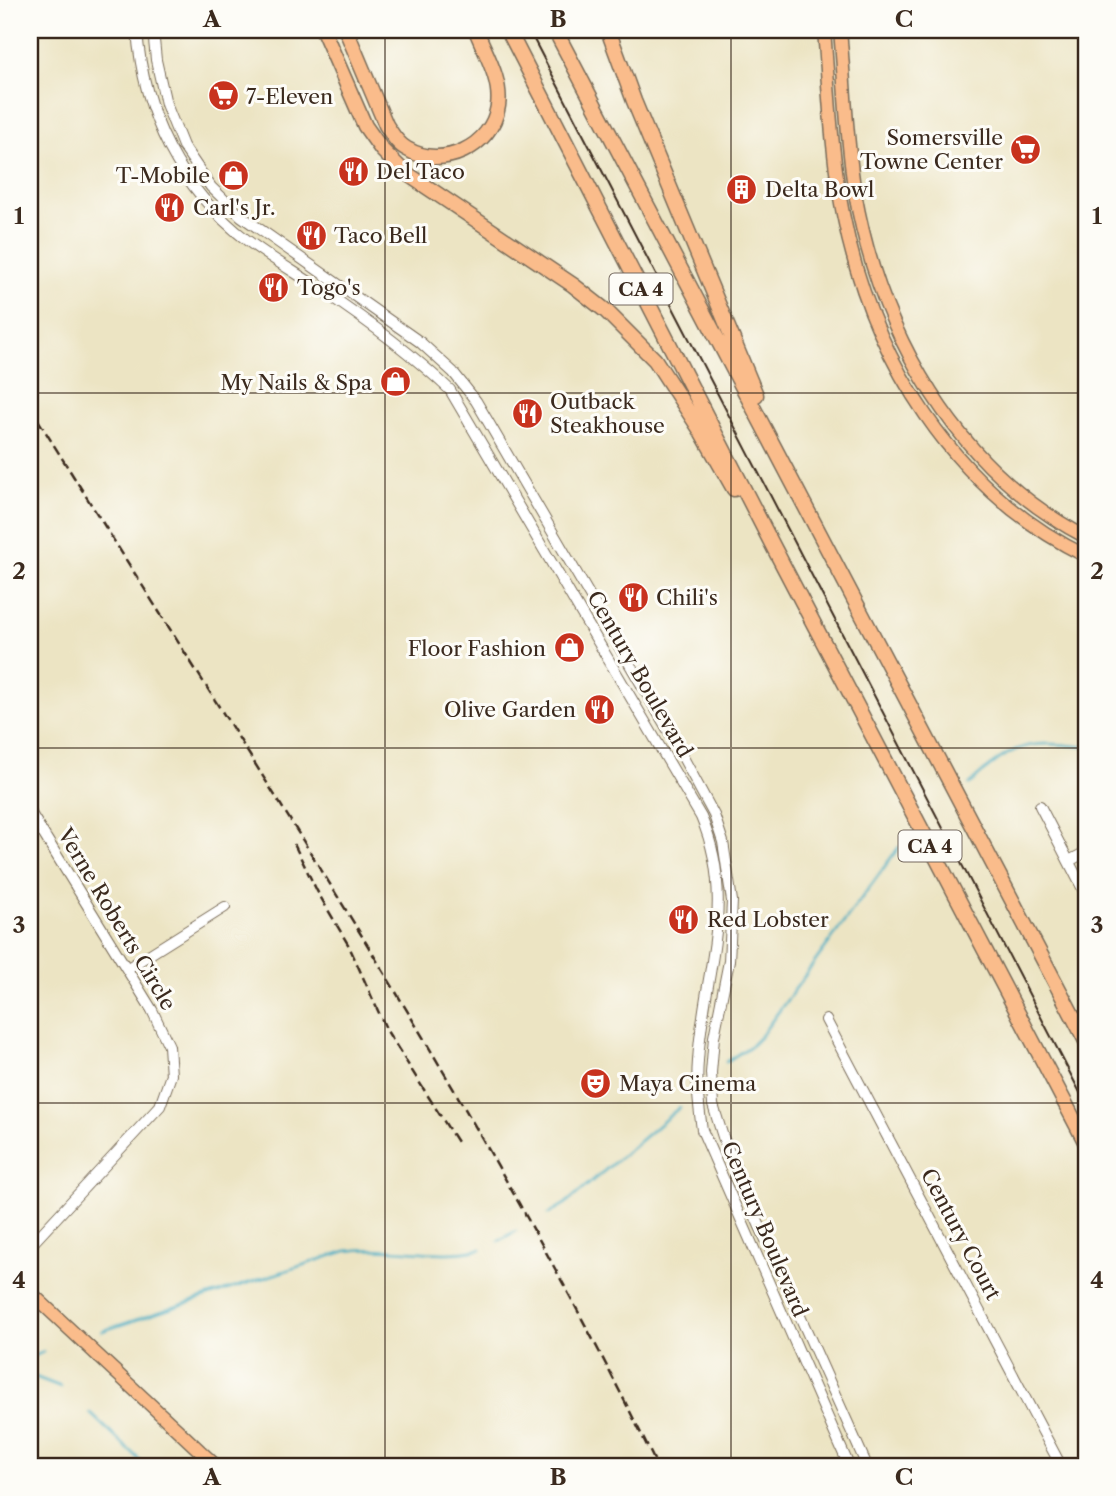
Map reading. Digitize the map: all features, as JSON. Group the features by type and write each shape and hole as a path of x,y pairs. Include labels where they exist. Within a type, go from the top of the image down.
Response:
{"highway":[{"path":"323,30 365,126 382,150 403,171 606,310 654,360 701,431 730,483 774,548"},
{"path":"346,30 386,125 395,138 404,148 435,158 466,151 493,123 499,106 498,83 476,30"},
{"name":"CA 4","path":"508,30 774,548 1086,1143"},
{"name":"CA 4","path":"555,30 1086,1041"},
{"path":"608,30 634,101 796,487"}],"main road":[{"path":"824,30 831,126 842,212 853,255 880,331 914,398 950,449 992,493 1043,532 1086,556"},
{"path":"840,30 856,197 876,272 894,322 918,373 949,420 987,465 1029,501 1086,537"},
{"path":"831,126 848,124"},
{"path":"30,1292 216,1466"}],"street":[{"name":"Century Boulevard","path":"137,30 142,66 157,125 170,153 195,191 247,240 412,355 450,390 701,817 716,861 719,917 698,1058 697,1093 702,1130 849,1466"},
{"name":"Century Boulevard","path":"153,30 156,60 166,104 183,146 211,187 241,216 420,342 453,372 476,401 671,735 714,815 723,842 732,901 729,961 714,1037 711,1073 713,1105 757,1220 867,1466"},
{"path":"1040,806 1086,895"},
{"name":"Verne Roberts Circle","path":"30,812 152,1010 169,1046 171,1074 159,1106 30,1246"},
{"path":"1069,861 1086,852"},
{"path":"128,968 225,907"},
{"name":"Century Court","path":"826,1020 1061,1466"}],"waterway":[{"path":"969,785 998,760 1022,748 1049,744 1086,747"},
{"path":"726,1062 760,1037 899,847"},
{"path":"548,1214 565,1204 680,1107"},
{"path":"498,1241 516,1231"},
{"path":"102,1331 346,1251 379,1249 448,1253 481,1249"},
{"path":"30,1358 43,1352"},
{"path":"30,1375 61,1387"},
{"path":"90,1413 146,1466"}],"tram line":[{"path":"529,30 1086,1104"}],"railway":[{"path":"30,407 276,798 437,1061 514,1194 657,1466"},
{"path":"294,844 349,946 387,1031 457,1142"}],"place":[{"name":"7-Eleven","path":"223,96"},
{"name":"Somersville Towne Center","path":"1026,149"},
{"name":"Del Taco","path":"353,171"},
{"name":"T-Mobile","path":"233,175"},
{"name":"Delta Bowl","path":"742,189"},
{"name":"Carl's Jr.","path":"170,207"},
{"name":"Taco Bell","path":"311,235"},
{"name":"Togo's","path":"274,287"},
{"name":"My Nails & Spa","path":"395,382"},
{"name":"Outback Steakhouse","path":"527,413"},
{"name":"Chili's","path":"633,597"},
{"name":"Floor Fashion","path":"569,648"},
{"name":"Olive Garden","path":"599,709"},
{"name":"Red Lobster","path":"684,919"},
{"name":"Maya Cinema","path":"596,1083"}]}
